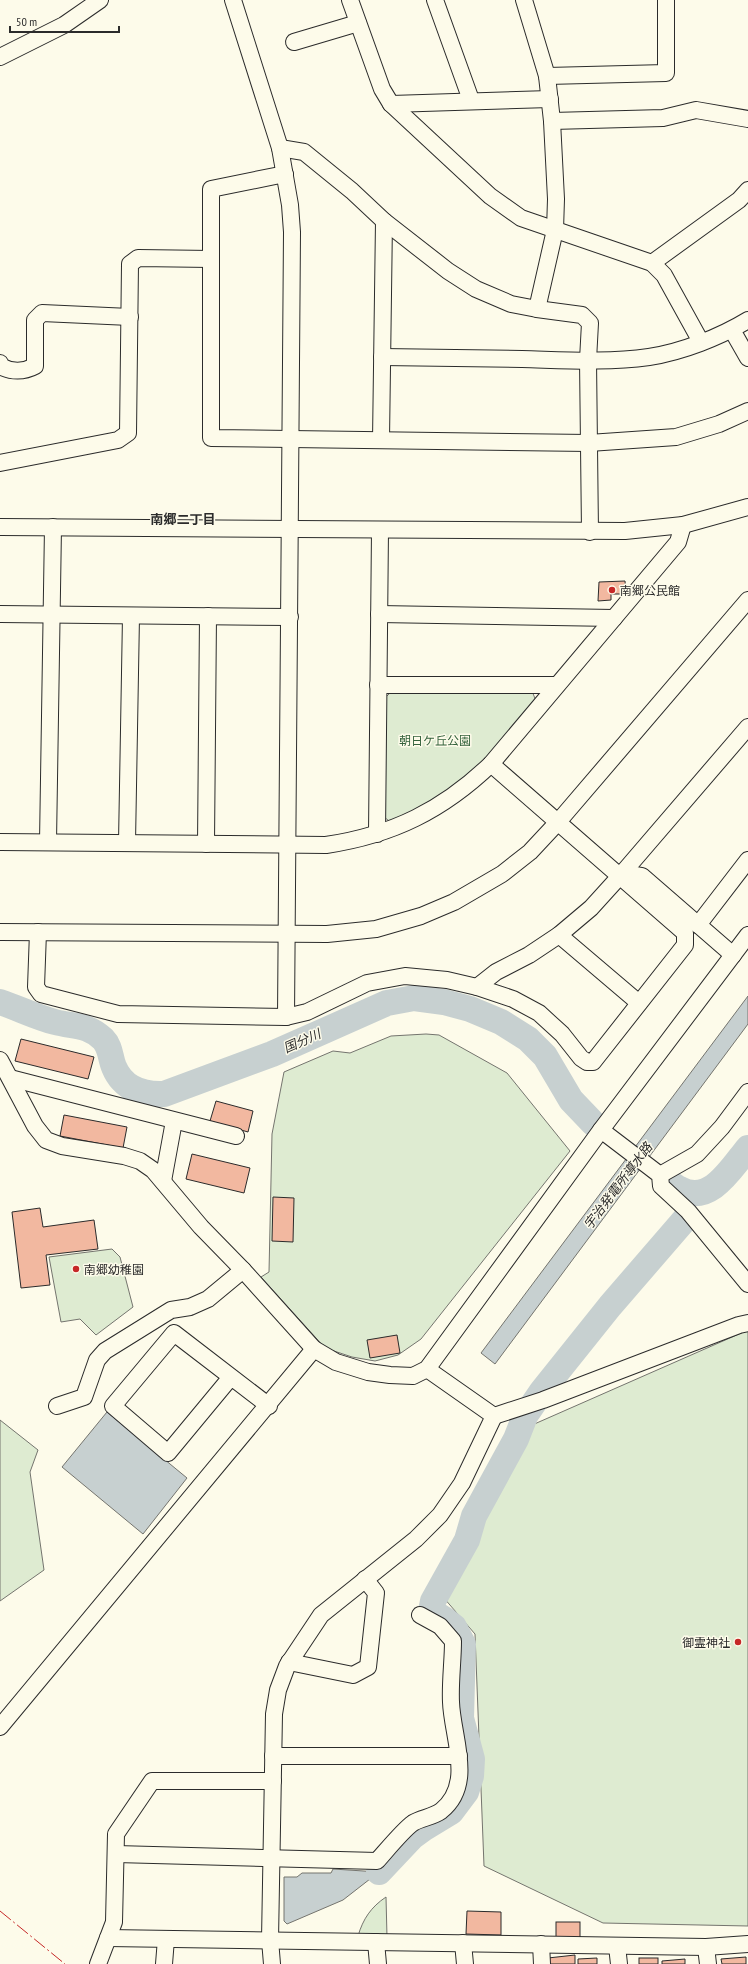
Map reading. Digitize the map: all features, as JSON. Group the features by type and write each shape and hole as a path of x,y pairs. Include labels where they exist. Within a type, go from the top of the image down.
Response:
{"street":[{"path":"0,57 64,25 100,0"},
{"path":"233,0 280,148 285,174 292,232 286,1017"},
{"path":"350,0 382,89 391,104 490,196 521,218 652,263 664,275 701,342"},
{"path":"435,0 471,100"},
{"path":"524,0 548,76 556,199 554,230 537,309"},
{"path":"548,76 666,74 666,0"},
{"path":"294,42 358,23"},
{"path":"391,104 471,100 550,99"},
{"path":"552,121 663,118 696,110 748,119"},
{"path":"280,148 304,152 352,191 384,221 448,271 476,289 511,304 537,309 582,314 590,323 588,360 590,532"},
{"path":"285,174 211,189 211,438 588,443 676,437 719,424 748,411"},
{"path":"652,263 739,200 748,190"},
{"path":"381,440 384,221"},
{"path":"0,463 118,440 128,433 130,264 138,258 211,259"},
{"path":"0,363 0,366 8,370 27,370 35,366 35,320 42,313 130,318"},
{"path":"382,357 588,360 650,357 701,342 732,330 748,320"},
{"path":"732,330 748,358"},
{"path":"0,527 590,532 624,531 683,525 747,509"},
{"path":"0,842 288,846 326,845 354,841 377,834 418,817 450,800 492,764 556,685 678,542 683,525"},
{"path":"48,842 53,527"},
{"path":"377,834 380,530"},
{"path":"0,932 327,934 376,929 421,916 454,902 502,874 524,856 558,822 745,610"},
{"path":"0,614 290,617"},
{"path":"379,614 614,618"},
{"path":"127,843 131,616"},
{"path":"206,844 208,616"},
{"path":"378,685 556,685"},
{"path":"477,987 496,972 529,955 559,935 591,908 748,727"},
{"path":"38,932 36,987 41,994 118,1014 286,1017 307,1012 367,983 405,976 447,980 477,987 513,1000 539,1013 562,1034 581,1058 587,1062 593,1062 685,945 685,933 492,764"},
{"path":"698,924 748,860"},
{"path":"620,876 631,874 642,876 733,955"},
{"path":"559,935 639,1003"},
{"path":"0,1060 35,1126 46,1140 62,1146 124,1156 140,1161 153,1170 201,1227 243,1270 314,1349 336,1362 368,1372 413,1376 426,1369 601,1130 748,935"},
{"path":"10,1078 236,1136"},
{"path":"660,1175 697,1154 722,1127 748,1092"},
{"path":"162,1181 174,1120"},
{"path":"601,1130 660,1175 661,1186 688,1211 748,1284"},
{"path":"57,1406 84,1397 97,1360 105,1351 171,1310 190,1307 208,1299 243,1270"},
{"path":"272,1964 270,1940 274,1714 278,1690 290,1662 321,1615 416,1539 440,1515 462,1483 494,1416 543,1400 739,1325 748,1323"},
{"path":"231,1377 168,1452 113,1406 174,1333 269,1406"},
{"path":"0,1727 269,1406 314,1349"},
{"path":"426,1369 494,1416"},
{"path":"290,1662 353,1675 368,1667 376,1593 365,1579"},
{"path":"116,1854 377,1861 412,1824 441,1811 452,1796 459,1780 461,1763 453,1727 451,1701 453,1641 440,1626 420,1615"},
{"path":"273,1756 459,1756"},
{"path":"98,1964 114,1922 116,1834 152,1781 273,1781"},
{"path":"108,1938 706,1947 737,1946 748,1944"},
{"path":"164,1964 166,1939"},
{"path":"376,1942 378,1964"},
{"path":"463,1943 465,1964"},
{"path":"541,1944 542,1964"},
{"path":"617,1946 619,1964"},
{"path":"706,1947 708,1964"}],"green space":[{"name":"朝日ケ丘公園","path":"393,690 532,691 536,701 477,769 454,790 393,824 384,817 386,697"},
{"path":"426,1034 439,1035 507,1073 570,1151 421,1339 398,1355 375,1361 352,1357 325,1348 261,1277 269,1272 272,1134 284,1072 333,1051 350,1053 391,1036"},
{"path":"112,1249 120,1257 133,1307 96,1335 80,1319 61,1322 49,1257"},
{"path":"748,1330 748,1926 603,1923 484,1866 475,1634 437,1590 523,1429"},
{"path":"0,1420 38,1450 30,1472 44,1570 0,1601"},
{"path":"386,1897 387,1937 358,1936 362,1924 368,1914"}],"water":[{"name":"宇治発電所導水路","path":"748,996 748,1024 495,1364 481,1353"},
{"path":"107,1412 187,1478 143,1534 62,1467"},
{"path":"333,1869 379,1872 343,1900 287,1924 284,1921 284,1877 297,1877 302,1873 331,1873"}],"building":[{"name":"南郷公民館","path":"625,581 626,594 611,594 611,600 598,601 599,582"},
{"path":"21,1039 94,1057 88,1079 15,1061"},
{"path":"216,1101 253,1111 248,1132 210,1121"},
{"path":"64,1115 127,1127 123,1148 60,1136"},
{"path":"192,1154 250,1168 244,1193 186,1179"},
{"path":"273,1197 294,1198 293,1242 272,1241"},
{"path":"40,1208 43,1227 94,1220 98,1249 46,1255 50,1285 21,1288 12,1212"},
{"path":"397,1335 400,1353 370,1358 367,1340"},
{"path":"467,1911 501,1912 501,1935 466,1934"},
{"path":"556,1922 580,1922 580,1940 556,1940"},
{"path":"575,1955 575,1964 544,1964 548,1958"},
{"path":"746,1957 746,1964 722,1964 721,1959"},
{"path":"597,1958 597,1964 578,1964 578,1959"},
{"path":"639,1958 658,1958 658,1964 639,1964"},
{"path":"685,1959 685,1964 662,1964 662,1961"}],"waterway":[{"name":"国分川","path":"0,1002 48,1020 86,1028 97,1034 106,1042 114,1067 123,1081 141,1092 156,1094 164,1094 272,1054 387,1003 414,998 444,1002 470,1009 501,1022 528,1039 545,1056 571,1100 593,1123"},
{"name":"国分川","path":"667,1180 680,1189 691,1193 710,1189 727,1174 748,1148"},
{"path":"379,1872 412,1837 451,1812 466,1792 471,1776 472,1759 461,1718 463,1644 454,1627 431,1611 433,1601 467,1540 474,1516 516,1439 525,1416 542,1391 610,1306 686,1218"}],"power":[{"path":"0,1911 65,1964"}],"place":[{"name":"南郷公民館","path":"612,590"},
{"name":"南郷幼稚園","path":"76,1269"},
{"name":"御霊神社","path":"738,1642"}],"district":[{"name":"南郷二丁目","path":"183,519"}]}
